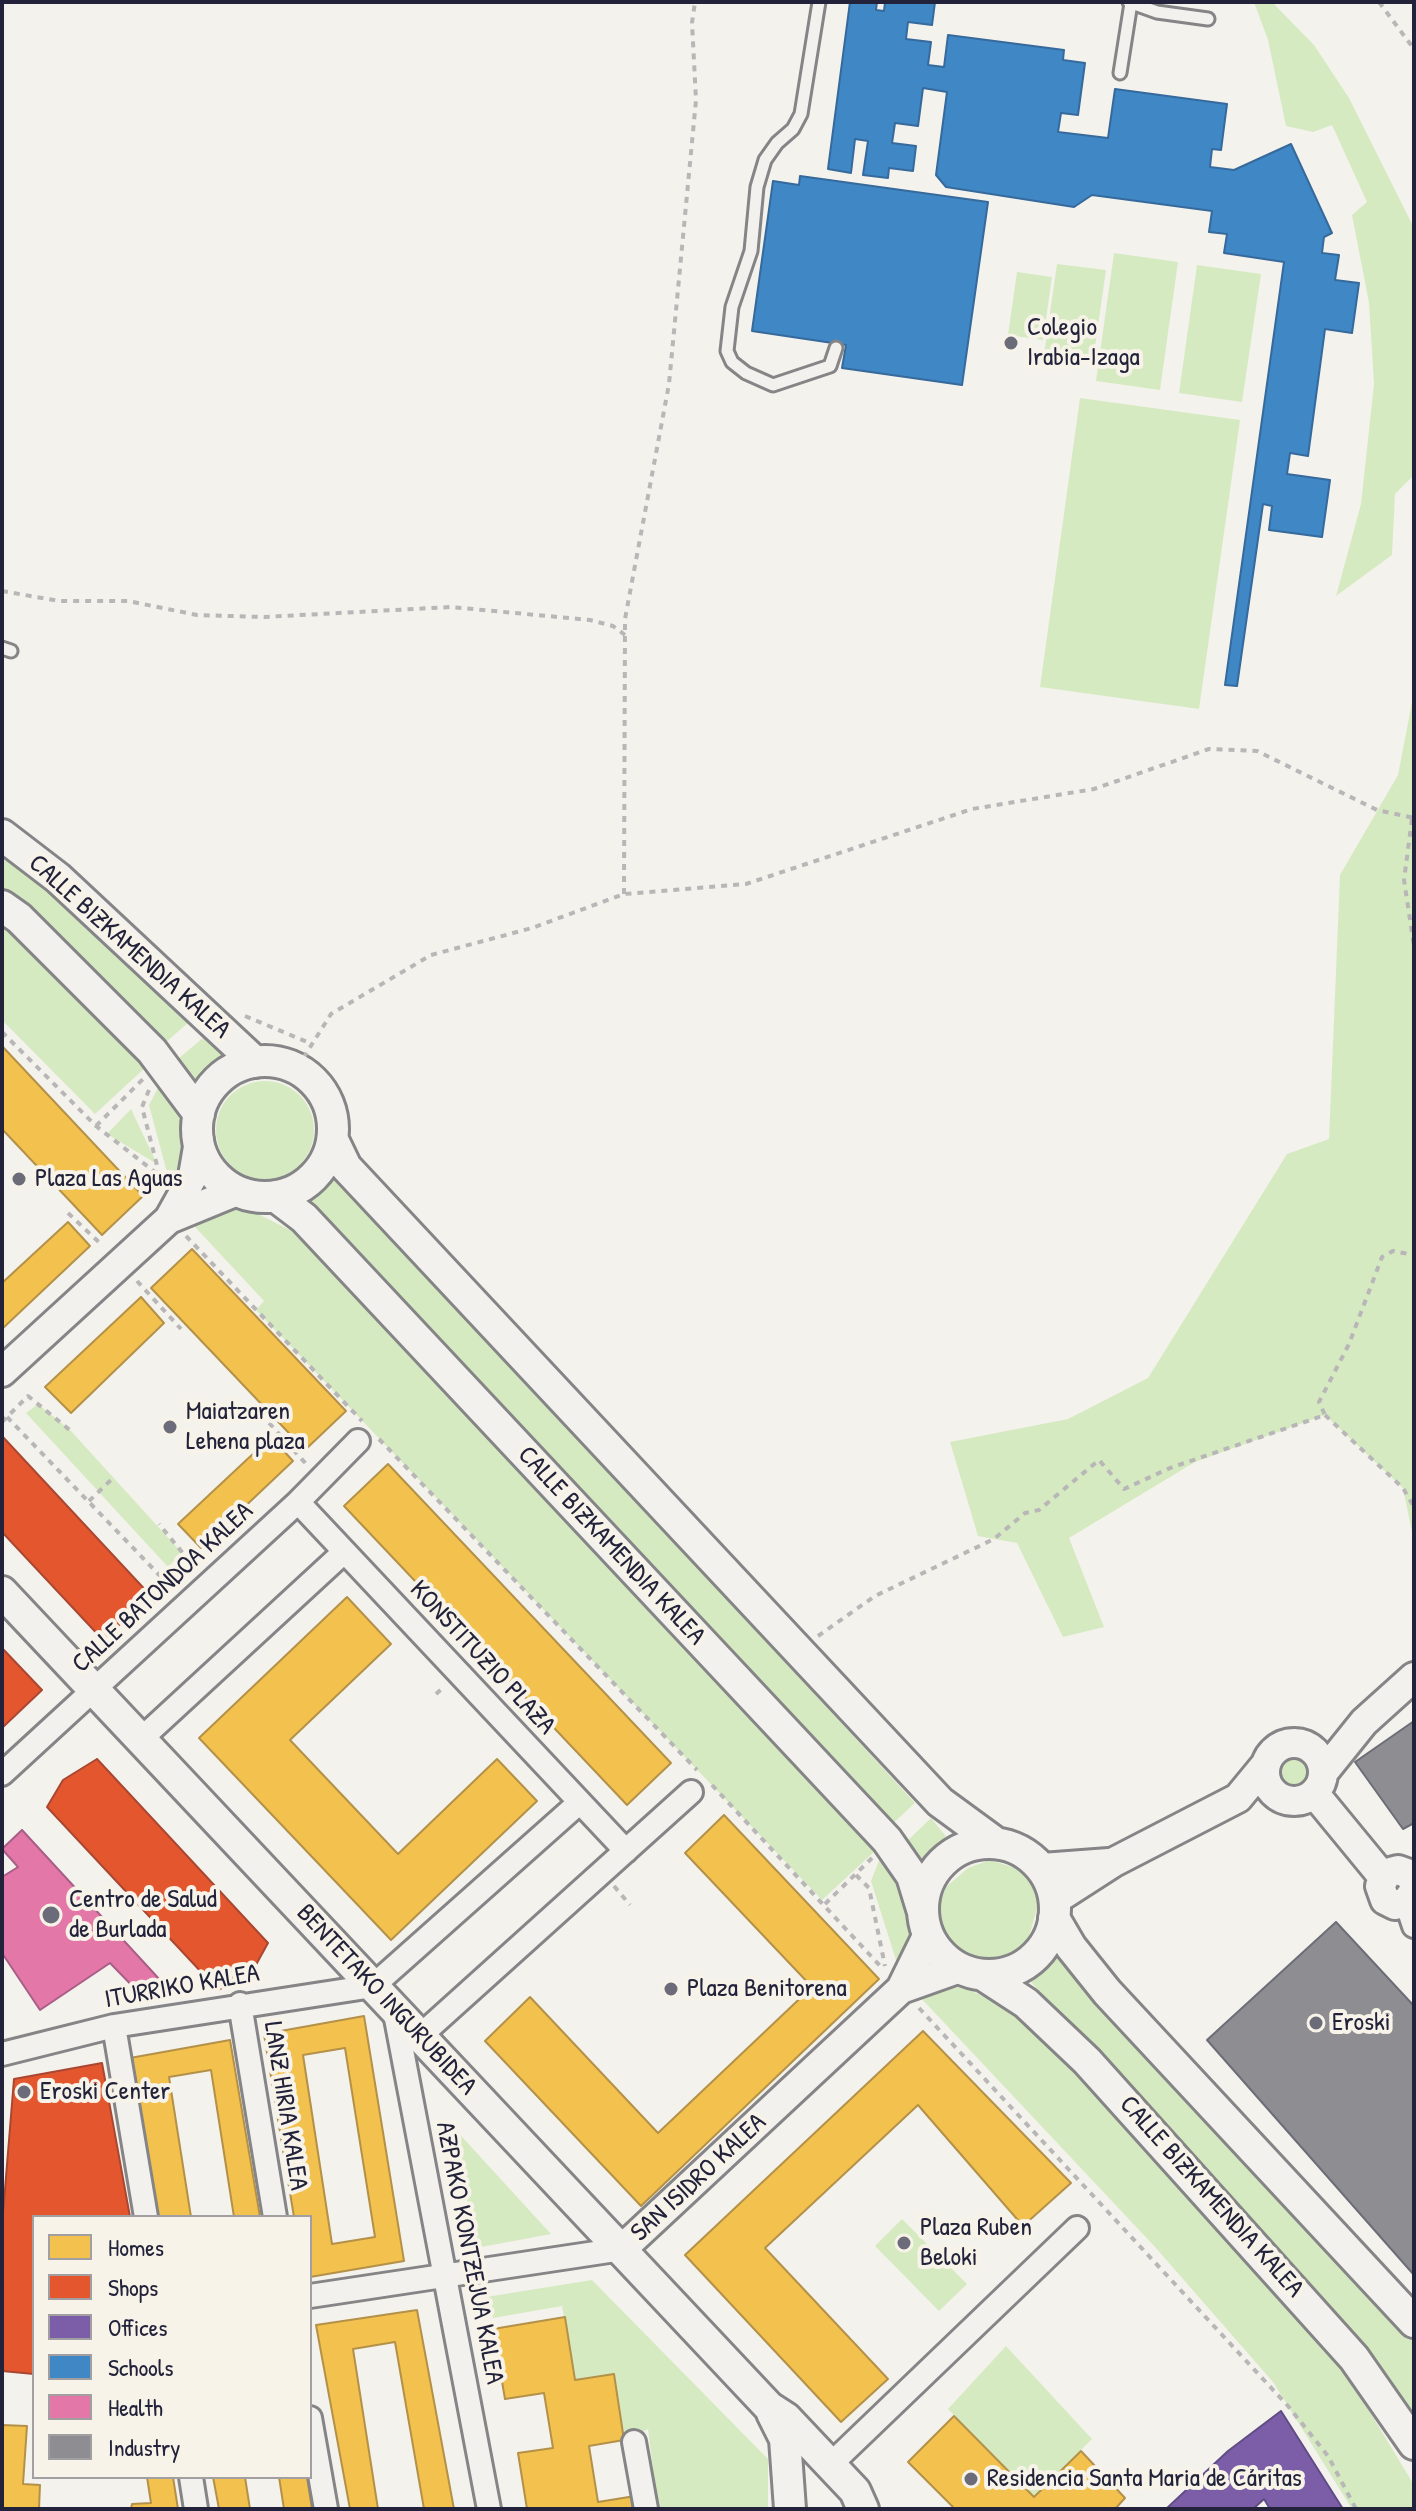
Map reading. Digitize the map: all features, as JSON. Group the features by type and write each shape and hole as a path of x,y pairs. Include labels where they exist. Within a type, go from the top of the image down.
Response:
{"main road":[{"name":"CALLE BIZKAMENDIA KALEA","path":"2,835 58,878 255,1062"},
{"name":"CALLE BIZKAMENDIA KALEA","path":"2,906 19,918 161,1061 199,1127"},
{"path":"304,1056 314,1081 326,1098 333,1119 333,1140 326,1161 313,1178 295,1190 275,1196 237,1191 219,1179 206,1162 199,1127 207,1095 219,1079 236,1068 255,1062 276,1062 304,1056"},
{"path":"333,1140 346,1167 940,1802 996,1843"},
{"name":"CALLE BIZKAMENDIA KALEA","path":"275,1196 304,1218 887,1840 912,1876 925,1923"},
{"name":"BENTETAKO INGURUBIDEA","path":"2,1592 769,2407 786,2418 855,2491 863,2509"},
{"path":"1055,1909 1049,1937 1037,1954 1022,1967 1003,1974 972,1972 946,1960 925,1923 925,1889 936,1869 953,1853 974,1844 996,1843 1014,1847 1042,1868 1071,1947 1107,1992 1414,2322"},
{"name":"CALLE BIZKAMENDIA KALEA","path":"972,1972 1026,2003 1087,2061 1354,2358 1414,2444"},
{"name":"BENTETAKO INGURUBIDEA","path":"769,2407 785,2439 790,2509"}],"street":[{"path":"2,1372 169,1219 193,1176 199,1127"},
{"path":"169,1219 237,1191"},
{"name":"CALLE BATONDOA KALEA","path":"2,1774 298,1502 358,1441"},
{"name":"KONSTITUZIO PLAZA","path":"298,1502 626,1851"},
{"path":"140,1740 344,1552"},
{"path":"1238,1798 1300,1801 1316,1772 1364,1722 1414,1677"},
{"path":"1055,1909 1114,1862 1238,1798 1277,1749 1294,1743 1383,1877 1398,1870 1412,1893"},
{"path":"1266,1764 1266,1782 1284,1800"},
{"path":"420,2036 701,1783"},
{"path":"373,1986 580,1802"},
{"path":"1042,1868 1114,1862"},
{"name":"SAN ISIDRO KALEA","path":"312,2296 622,2249 901,1989 925,1923"},
{"name":"SAN ISIDRO KALEA","path":"901,1989 972,1972"},
{"name":"ITURRIKO KALEA","path":"2,2054 114,2026 240,2004 373,1986"},
{"name":"LANZ HIRIA KALEA","path":"240,2004 275,2215"},
{"name":"AZPAKO KONTZEJUA KALEA","path":"394,2008 489,2509"},
{"path":"114,2026 146,2215"},
{"path":"830,2465 1077,2228"},
{"path":"312,2429 326,2509"},
{"path":"634,2442 646,2509"},
{"path":"191,2479 196,2509"}],"lane":[{"path":"819,2 801,114 793,129 777,143 765,160 757,187 751,251 732,307 727,351 732,362 746,373 773,385 830,366 836,348"},
{"path":"1120,73 1130,3 1208,19"}],"path":[{"path":"624,894 625,635 669,384 696,100 692,23 695,2"},
{"path":"1379,2 1414,49"},
{"path":"2,591 59,601 128,601 197,615 264,617 451,607 590,620 613,626 625,635"},
{"path":"209,1019 225,1003 286,1036 304,1056 331,1014 431,955 532,928 624,894 746,884 972,809 1094,789 1209,749 1257,751 1377,810 1413,818 1404,880 1414,946"},
{"path":"2,1032 96,1126 160,1176"},
{"path":"96,1126 161,1061"},
{"path":"161,1061 142,1107 169,1219 701,1783 825,1904 886,1973 869,1888 856,1875"},
{"path":"68,1213 121,1262 181,1329"},
{"path":"1414,1255 1393,1251 1382,1257 1349,1344 1319,1402 1325,1415 1403,1488 1414,1507"},
{"path":"2,1422 28,1396 71,1431"},
{"path":"824,1631 875,1596 994,1539 1025,1513 1039,1510 1099,1460 1124,1489 1170,1468 1325,1415"},
{"path":"7,1417 164,1580 186,1557 159,1524"},
{"path":"269,1423 320,1479"},
{"path":"89,1501 114,1477"},
{"path":"825,1904 877,1853"},
{"path":"901,1989 1288,2406 1328,2456 1356,2509"}],"green space":[{"path":"1254,2 1272,2 1314,45 1349,98 1414,228 1414,475 1395,494 1392,555 1336,596 1361,504 1374,384 1369,303 1352,215 1367,202 1332,125 1313,132 1286,126 1268,40"},
{"path":"1114,253 1178,262 1160,390 1096,381"},
{"path":"1057,264 1106,270 1093,361 1044,355"},
{"path":"1197,265 1261,274 1242,402 1179,393"},
{"path":"1017,272 1052,277 1043,340 1008,335"},
{"path":"1080,398 1240,420 1199,709 1040,687"},
{"path":"1414,692 1414,1542 1403,1488 1325,1415 1195,1462 1069,1538 1104,1627 1063,1637 1017,1543 978,1536 950,1442 1068,1419 1148,1378 1287,1154 1329,1139 1340,875 1398,775"},
{"path":"2,844 190,1021 164,1044 2,890"},
{"path":"2,923 31,947 146,1067 95,1114 2,1020"},
{"path":"204,1037 225,1057 207,1070 196,1084 178,1059"},
{"path":"162,1080 179,1114 185,1167 173,1195 149,1105"},
{"path":"265,1081 284,1084 300,1095 311,1111 314,1130 311,1149 300,1165 284,1176 265,1179 246,1176 230,1165 219,1149 216,1130 219,1111 230,1095 246,1084"},
{"path":"131,1109 157,1164 107,1134"},
{"path":"335,1173 915,1803 889,1827 307,1200 322,1190"},
{"path":"234,1202 300,1235 875,1851 822,1900 256,1310 264,1301 182,1213"},
{"path":"38,1404 71,1431 182,1553 168,1567 26,1413"},
{"path":"1294,1746 1311,1754 1319,1771 1311,1788 1294,1796 1277,1788 1269,1771 1277,1754"},
{"path":"931,1818 949,1840 921,1866 904,1844"},
{"path":"880,1858 896,1876 907,1901 910,1932 908,1964 901,1976 871,1881"},
{"path":"990,1860 1018,1869 1034,1885 1038,1905 1028,1940 1007,1959 985,1961 961,1954 944,1933 939,1903 946,1887 968,1868"},
{"path":"1055,1956 1414,2342 1414,2420 1384,2373 1322,2298 1030,1981 1048,1967"},
{"path":"939,1985 968,1989 1021,2015 1336,2356 1414,2485 1414,2509 1352,2509 1273,2382 1155,2247 919,1996"},
{"path":"453,2127 551,2234 476,2248"},
{"path":"902,2219 967,2284 939,2311 875,2246"},
{"path":"592,2280 768,2459 768,2509 658,2509 648,2429 624,2440 614,2374 575,2380 562,2306 493,2318 486,2297"},
{"path":"1006,2346 1092,2439 1034,2497 948,2409"}],"building: Homes":[{"path":"2,1046 143,1196 102,1235 2,1129"},
{"path":"68,1222 90,1246 2,1329 2,1283"},
{"path":"192,1249 346,1411 305,1450 151,1288"},
{"path":"141,1297 164,1323 71,1413 45,1387"},
{"path":"271,1437 293,1461 201,1548 178,1524"},
{"path":"388,1464 671,1763 627,1805 344,1506"},
{"path":"347,1597 391,1644 290,1740 398,1854 497,1759 537,1801 391,1940 199,1738"},
{"path":"724,1815 879,1979 641,2206 485,2041 530,1997 658,2133 812,1987 685,1853"},
{"path":"364,2016 404,2261 312,2277 312,2215 294,2215 264,2034","holes":["345,2048 375,2237 332,2244 303,2055"]},
{"path":"923,2031 1071,2183 1023,2226 918,2105 765,2248 888,2379 841,2422 685,2255"},
{"path":"230,2040 260,2215 234,2215 211,2070 169,2077 191,2215 157,2215 130,2058"},
{"path":"417,2310 454,2509 424,2509 395,2342 353,2349 378,2509 350,2509 316,2325"},
{"path":"565,2317 575,2380 614,2374 624,2440 589,2446 598,2502 635,2496 637,2509 527,2509 518,2453 553,2448 544,2393 505,2399 493,2329"},
{"name":"Residencia Santa Maria de Cáritas","path":"954,2416 1034,2497 1081,2451 1125,2498 1115,2509 951,2509 953,2507 908,2462"},
{"path":"2,2425 27,2426 23,2484 40,2485 39,2509 2,2509"},
{"path":"147,2479 173,2479 178,2509 131,2509 132,2504 151,2503"},
{"path":"213,2479 245,2479 250,2509 219,2509"},
{"path":"279,2479 307,2479 312,2509 284,2509"}],"building: Shops":[{"path":"2,1436 151,1596 103,1640 2,1532"},
{"path":"2,1648 42,1690 2,1728"},
{"path":"97,1759 268,1943 252,1972 218,1990 47,1807 63,1780"},
{"path":"102,2063 130,2215 32,2215 32,2374 2,2371 2,2226 14,2079"}],"building: Offices":[{"path":"1281,2411 1343,2509 1270,2509 1264,2499 1253,2509 1166,2509 1228,2451"}],"building: Schools":[{"path":"850,2 877,2 876,10 884,11 885,2 935,2 932,25 908,22 906,39 931,42 928,65 944,67 948,35 1064,50 1063,60 1085,63 1078,115 1061,113 1058,132 1108,138 1115,89 1227,104 1221,150 1212,149 1210,167 1234,170 1291,144 1332,233 1324,237 1322,253 1339,255 1335,280 1359,283 1352,333 1325,329 1308,456 1290,453 1287,474 1330,480 1322,537 1269,530 1272,506 1263,504 1237,686 1225,685 1284,262 1224,253 1227,234 1209,232 1212,211 1092,195 1074,207 946,187 936,175 947,92 923,88 918,126 895,123 892,143 916,146 913,171 889,168 888,178 863,175 868,141 855,139 851,173 828,169"},
{"path":"800,176 988,202 962,385 842,368 846,345 752,331 773,181 799,185"}],"building: Health":[{"name":"Centro de Salud de Burlada","path":"22,1830 172,1993 145,1999 110,1963 40,2010 2,1953 2,1877 18,1867 2,1849"}],"building: Industry":[{"path":"1414,1721 1414,1823 1403,1829 1355,1762"},
{"path":"1336,1922 1414,2006 1414,2275 1207,2040"}],"place":[{"name":"Colegio Irabia-Izaga","path":"1011,343"},
{"name":"Plaza Las Aguas","path":"19,1179"},
{"name":"Maiatzaren Lehena plaza","path":"170,1427"},
{"name":"Centro de Salud de Burlada","path":"51,1915"},
{"name":"Plaza Benitorena","path":"671,1989"},
{"name":"Eroski","path":"1316,2023"},
{"name":"Eroski Center","path":"24,2092"},
{"name":"Plaza Ruben Beloki","path":"904,2243"},
{"name":"Residencia Santa Maria de Cáritas","path":"971,2479"}]}
